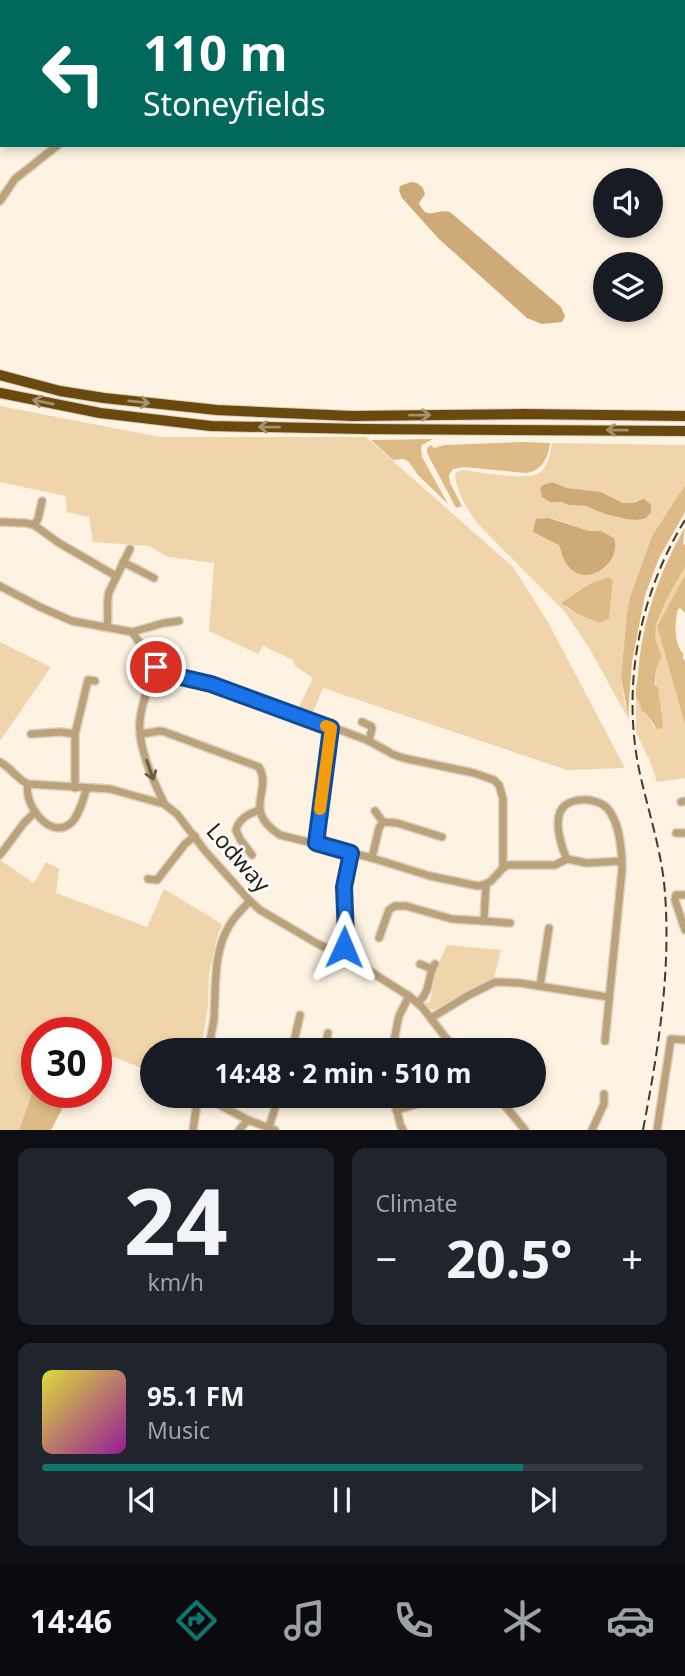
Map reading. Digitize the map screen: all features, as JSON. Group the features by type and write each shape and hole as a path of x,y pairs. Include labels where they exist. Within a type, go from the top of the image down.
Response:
{"highway":[{"path":"0,375 60,391 216,410 352,416 685,416"},
{"path":"0,393 100,413 211,426 685,431"}],"street":[{"path":"0,201 15,179 56,147"},
{"path":"34,525 38,519 38,507"},
{"path":"0,522 34,525 116,576"},
{"path":"107,628 107,599 130,549"},
{"path":"123,562 154,578"},
{"path":"0,586 72,621 107,628 132,632 179,621"},
{"path":"132,632 156,667 172,675 211,684 369,741 403,758 474,773 494,780 499,785 503,799 503,867 496,877 486,884 470,884 430,876 280,835 268,825 259,810 262,775 254,764 165,732 141,734"},
{"path":"156,667 140,721 144,753 164,804"},
{"path":"75,788 75,734 89,679"},
{"path":"362,722 372,728 369,741"},
{"path":"316,843 331,728"},
{"path":"35,732 75,734"},
{"path":"0,762 29,785 122,791 164,804"},
{"path":"260,769 268,764"},
{"path":"29,785 27,796 35,812 43,822 52,827 71,824 88,788"},
{"path":"567,859 560,839 561,809 569,803 589,800 602,803 612,815 622,861 605,1041"},
{"name":"Lodway","path":"164,804 177,814 206,852 260,910 410,996 448,1038"},
{"path":"252,855 236,830 244,818 259,810"},
{"path":"375,811 383,821 442,837"},
{"path":"1,856 35,812"},
{"path":"372,858 383,821"},
{"path":"154,882 185,844 195,836"},
{"path":"341,955 346,941 344,887 351,853"},
{"path":"503,867 555,865 567,859 587,863 622,861"},
{"path":"484,921 486,884"},
{"path":"685,895 676,895 675,902 685,930"},
{"path":"210,1038 217,964 222,942 230,924 250,901"},
{"path":"383,934 389,910 395,906 406,906 452,919 510,923"},
{"path":"540,986 549,928"},
{"path":"418,1003 425,995 434,966 420,964"},
{"path":"431,1018 495,982 608,997"},
{"path":"394,1038 399,1016 410,996"},
{"path":"295,1038 300,1015"},
{"path":"327,1038 328,1033"},
{"path":"657,1130 671,1039 684,1037"},
{"path":"592,1130 600,1118 604,1104 602,1095"},
{"path":"192,1130 197,1108"},
{"path":"224,1108 272,1128 276,1108"},
{"path":"403,1108 396,1110 403,1130"},
{"path":"507,1108 524,1130"},
{"path":"239,1130 248,1120"}],"shaded area":[{"path":"411,182 423,188 425,194 419,203 425,212 450,212 561,307 565,316 562,322 542,324 527,318 439,239 402,198 400,186"},
{"path":"0,406 160,437 366,437 513,567 548,622 625,768 567,770 323,688 312,715 297,711 313,678 295,666 293,660 263,646 258,654 209,631 214,563 168,557 149,546 93,542 89,517 67,512 65,496 0,482"},
{"path":"433,439 422,445 422,457 448,504 418,475 408,461 393,460 371,440"},
{"path":"550,443 546,459 540,467 526,473 464,467 453,469 449,475 450,483 462,506 456,508 427,453 427,448 431,445 434,448 444,445"},
{"path":"552,443 685,445 685,485 652,536 630,597 621,677 625,705 629,705 629,720 589,648 565,612 477,523 457,486 455,473 463,470 514,476 539,473 547,464","holes":["552,482 567,488 601,492 623,503 632,503 639,499 626,519 586,506 550,502 543,485","551,518 589,531 601,531 614,538 614,552 601,571 570,568 558,544 534,532","613,582 609,617 600,623 564,606"]},
{"path":"552,482 567,488 601,492 623,503 644,499 651,505 651,512 646,518 636,520 605,514 586,506 550,502 542,497 540,489"},
{"path":"685,485 685,512 659,558 645,595 632,662 628,714 621,677 630,597 652,536"},
{"path":"549,518 589,531 601,531 614,538 613,556 608,564 593,574 584,575 568,566 559,545 533,531 536,519"},
{"path":"685,527 685,567 656,624 655,639 662,656 656,669 655,685 658,688 663,725 657,729 645,712 641,711 636,696 640,654 653,598"},
{"path":"685,567 685,575 657,626 685,725 685,778 657,782 636,733 636,696 655,729 656,669 662,655 654,632 664,602"},
{"path":"685,575 685,613 678,609 676,628 677,642 685,660 685,725 657,626"},
{"path":"609,577 613,581 609,618 600,623 579,615 561,603 590,584"},
{"path":"0,642 51,667 0,741"},
{"path":"0,860 34,883 46,862 59,869 56,893 147,927 164,889 222,924 209,974 203,1038 140,1038 140,1067 112,1057 112,1017 21,1017 21,1108 27,1108 19,1130 0,1130"},
{"path":"447,945 501,950 494,978 434,1010 426,1007 426,1003 430,1002 437,967"},
{"path":"27,1108 63,1108 51,1130 19,1130"}],"railway":[{"path":"643,1130 662,1012 666,923 661,863 635,741 634,675 638,642 656,579 685,520"}],"slow traffic":[{"path":"320,809 331,728 326,726"}],"route":[{"path":"156,667 172,675 211,684 270,704 331,728 316,843 351,853 343,897 346,935 344,947"}]}
